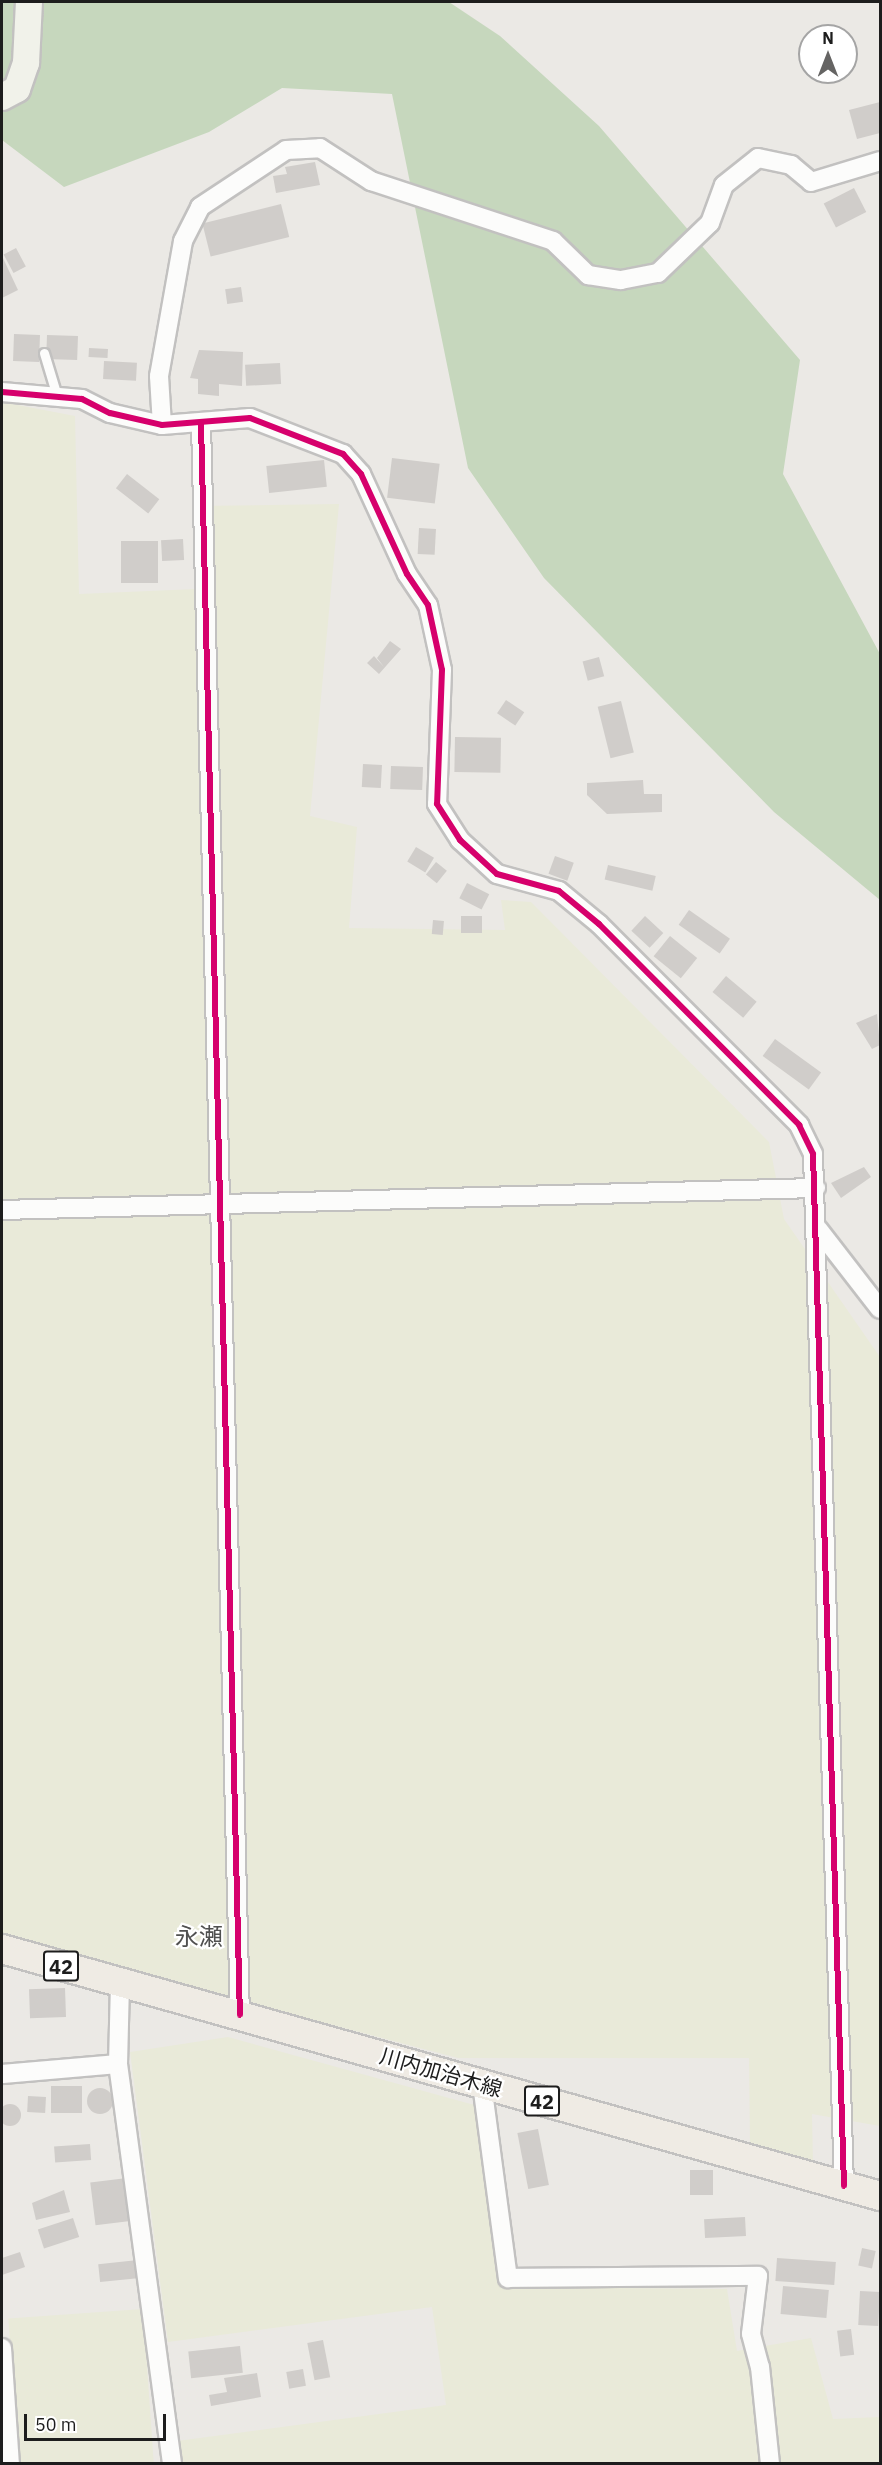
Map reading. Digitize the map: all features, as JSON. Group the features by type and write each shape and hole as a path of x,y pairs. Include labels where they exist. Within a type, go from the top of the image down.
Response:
{"main road":[{"name":"川内加治木線","path":"2,1949 880,2196"}],"street":[{"path":"2,97 17,89 26,63 30,2"},
{"path":"162,425 159,376 183,241 200,207 286,150 321,148 371,181 553,241 588,275 621,280 658,273 710,223 724,185 758,158 791,165 811,182 880,160"},
{"path":"2,392 82,399 110,413 162,425 250,418 282,428 343,454 361,474 407,574 428,605 442,670 437,804 460,840 497,874 559,891 599,924 799,1125 813,1154 818,1229 843,2186"},
{"path":"201,423 223,1203 240,2015"},
{"path":"2,1210 816,1188"},
{"path":"818,1229 880,1309"},
{"path":"120,1983 118,2064 172,2463"},
{"path":"2,2074 118,2064"},
{"path":"482,2084 508,2278 758,2276 751,2334 760,2367 770,2463"},
{"path":"2,2348 10,2463"}],"lane":[{"path":"44,353 57,396"}],"green space":[{"path":"2,2 449,2 500,36 599,126 800,360 783,474 880,654 880,900 774,812 544,578 468,468 392,94 282,88 209,132 64,187 2,140"},
{"path":"2,402 75,416 79,594 196,589 196,506 339,504 310,816 357,827 349,928 505,930 501,900 531,902 769,1142 784,1219 880,1357 880,2126 812,2114 813,2165 750,2146 749,2058 458,2058 2,1938"},
{"path":"228,2037 478,2106 506,2287 727,2289 737,2351 811,2338 833,2419 880,2417 880,2463 180,2463 177,2441 446,2405 432,2307 168,2342 130,2052"},
{"path":"143,2309 154,2463 19,2464 8,2318"}],"building":[{"path":"880,102 880,133 857,139 849,110"},
{"path":"315,162 320,185 276,193 273,176 287,174 285,167"},
{"path":"854,188 866,212 836,227 824,203"},
{"path":"281,204 289,237 211,257 202,224"},
{"path":"16,248 26,267 13,273 4,255"},
{"path":"2,256 18,290 2,298"},
{"path":"241,287 243,302 227,304 225,289"},
{"path":"14,334 40,335 39,362 13,361"},
{"path":"47,335 78,336 77,360 46,359"},
{"path":"89,348 108,349 108,358 89,357"},
{"path":"199,350 243,352 242,386 219,384 219,396 198,394 198,379 190,378"},
{"path":"104,361 137,363 136,381 103,379"},
{"path":"280,363 281,384 246,386 245,365"},
{"path":"392,458 440,464 435,504 387,498"},
{"path":"324,460 327,487 269,493 266,466"},
{"path":"127,474 159,499 148,513 116,488"},
{"path":"419,528 436,529 435,555 418,554"},
{"path":"183,539 184,560 162,561 161,540"},
{"path":"121,541 158,541 158,583 121,583"},
{"path":"390,641 401,649 379,674 367,663 374,656 384,667 377,658"},
{"path":"599,657 604,676 588,681 583,661"},
{"path":"506,700 524,712 515,726 497,713"},
{"path":"621,701 634,752 611,758 598,707"},
{"path":"455,737 501,738 500,773 454,772"},
{"path":"363,764 382,765 381,788 362,787"},
{"path":"391,766 423,767 422,790 390,789"},
{"path":"643,780 644,794 662,794 662,812 607,814 587,795 587,783"},
{"path":"416,847 434,858 425,872 407,862"},
{"path":"555,856 574,863 567,881 549,874"},
{"path":"436,862 447,871 437,883 426,874"},
{"path":"608,865 656,876 652,891 605,880"},
{"path":"467,883 489,894 482,909 459,898"},
{"path":"689,910 730,939 720,953 679,925"},
{"path":"461,916 482,916 482,933 461,933"},
{"path":"645,916 663,933 650,948 631,931"},
{"path":"433,920 444,921 443,935 432,934"},
{"path":"670,936 697,958 681,978 654,956"},
{"path":"726,976 757,1002 743,1018 713,992"},
{"path":"877,1014 880,1045 872,1049 856,1023"},
{"path":"775,1039 821,1073 809,1089 763,1056"},
{"path":"864,1167 871,1177 841,1198 831,1183"},
{"path":"65,1988 66,2017 30,2018 29,1989"},
{"path":"51,2086 82,2086 82,2113 51,2113"},
{"path":"100,2088 109,2092 113,2101 109,2110 100,2114 91,2110 87,2101 91,2092"},
{"path":"28,2096 46,2097 45,2113 27,2112"},
{"path":"10,2104 18,2107 21,2115 18,2123 10,2126 2,2123 -1,2115 2,2107"},
{"path":"538,2129 549,2185 528,2189 517,2133"},
{"path":"90,2144 91,2160 55,2162 54,2147"},
{"path":"690,2170 713,2170 713,2195 690,2195"},
{"path":"127,2178 132,2221 96,2225 90,2183"},
{"path":"64,2190 70,2212 36,2220 32,2203"},
{"path":"745,2217 746,2236 705,2238 704,2219"},
{"path":"73,2218 79,2237 44,2248 38,2229"},
{"path":"862,2248 876,2251 872,2269 858,2266"},
{"path":"20,2252 25,2267 2,2275 2,2258"},
{"path":"777,2258 836,2262 834,2285 775,2281"},
{"path":"138,2260 140,2278 100,2282 98,2264"},
{"path":"783,2286 829,2290 826,2318 781,2314"},
{"path":"860,2291 880,2292 878,2326 858,2325"},
{"path":"851,2329 854,2355 840,2357 837,2331"},
{"path":"323,2340 330,2377 315,2380 307,2343"},
{"path":"240,2346 243,2373 191,2378 188,2351"},
{"path":"303,2369 306,2386 289,2389 286,2372"},
{"path":"257,2373 261,2397 211,2406 209,2395 227,2392 224,2378"}],"cycle path":[{"path":"2,392 82,399 110,413 162,425 250,418 343,454 361,474 407,574 428,605 442,670 437,804 460,840 497,874 559,891 599,924 799,1125 813,1154 844,2186"},
{"path":"201,423 240,2015"}],"district":[{"name":"永瀬","path":"199,1937"}]}
